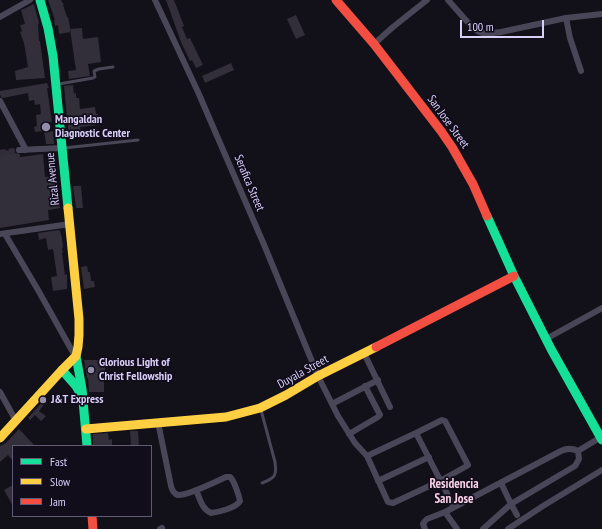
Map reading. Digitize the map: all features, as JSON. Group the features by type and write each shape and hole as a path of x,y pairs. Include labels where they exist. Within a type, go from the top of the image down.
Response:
{"main road":[{"name":"Rizal Avenue","path":"40,0 50,36 62,148 79,319 79,335 76,356 83,399 87,445"},
{"name":"San Jose Street","path":"336,0 374,44 452,147 473,184 514,276 546,339 601,438"},
{"name":"Duyala Street","path":"86,429 226,417 260,408 364,352 514,276"},
{"path":"0,438 76,356"},
{"path":"62,370 76,386 83,399"},
{"path":"92,517 93,529"}],"street":[{"path":"0,17 30,0"},
{"name":"Serafica Street","path":"155,0 198,92 265,247 318,376 349,434 367,456 388,502 391,503 440,481"},
{"path":"374,44 427,0"},
{"path":"448,0 472,27 485,34 566,18 602,14"},
{"path":"566,18 570,38 581,71"},
{"path":"0,101 22,150 62,148"},
{"path":"70,224 3,234 38,290 76,356"},
{"path":"546,339 602,308"},
{"path":"364,352 390,407"},
{"path":"332,404 378,380"},
{"path":"349,434 378,417 380,414 365,386"},
{"path":"0,392 16,421"},
{"path":"367,456 440,420 444,420 468,465 440,481"},
{"path":"158,422 172,490 177,495 196,490 228,477 234,482 240,501 239,504 235,506 211,513 204,508 196,490"},
{"path":"416,433 454,507"},
{"path":"425,529 423,524 425,521 564,450 574,449 578,451 601,438"},
{"path":"483,529 511,504 574,466 580,458 578,451"},
{"path":"378,481 428,457"},
{"path":"508,529 602,470"},
{"path":"501,483 517,515"},
{"path":"445,512 457,529"}],"lane":[{"path":"55,84 93,78 95,77 94,71 99,68 113,67"},
{"path":"62,148 138,140"},
{"path":"260,408 276,469 274,477 262,483"}],"building":[{"path":"48,0 61,0 68,17 71,32 59,34 58,25 55,26 55,20"},
{"path":"166,0 174,0 184,26 182,27 187,39 190,38 203,65 196,68 192,60 190,61 181,42"},
{"path":"34,4 39,23 39,41 45,78 16,80 15,71 28,67 24,43 20,32 22,31 20,25 25,24 21,10"},
{"path":"296,15 305,35 296,39 287,19"},
{"path":"82,28 83,39 98,37 101,62 88,64 90,76 69,79 68,71 76,70 70,29"},
{"path":"231,63 234,70 205,83 202,76"},
{"path":"47,83 49,88 47,88 52,122 47,122 49,132 53,131 54,144 46,144 44,131 35,132 34,127 37,126 36,115 41,114 40,104 35,105 34,100 29,101 28,93 3,98 0,94 0,91"},
{"path":"73,85 74,94 76,93 76,98 79,98 80,109 95,107 96,114 98,114 99,125 80,127 80,136 69,138 64,86"},
{"path":"15,150 15,153 20,154 20,157 43,154 45,177 56,176 60,208 48,210 49,220 0,228 0,151"},
{"path":"73,186 81,186 83,208 76,208"},
{"path":"59,230 62,238 62,253 65,275 67,274 67,289 53,291 51,277 57,276 53,249 48,250 46,238 39,240 38,233"},
{"path":"87,266 88,272 90,272 91,281 94,281 95,287 84,289 81,267"},
{"path":"84,360 105,360 104,392 89,392"},
{"path":"45,399 47,401 39,411 46,416 41,421 35,415 30,420 28,418"},
{"path":"19,429 34,445 12,445 12,460 8,455 0,462 0,446 6,443"},
{"path":"130,431 138,431 139,445 131,445"},
{"path":"108,433 109,440 112,439 112,445 93,445 93,434"},
{"path":"12,486 12,504 4,490"}],"tunnel":[{"path":"0,153 19,150"}],"traffic: fast":[{"path":"40,0 48,28 53,56 68,208"},
{"path":"487,216 514,276 551,349 602,440"},
{"path":"76,356 82,389 87,445"},
{"path":"62,370 80,393"}],"traffic: slow":[{"path":"0,438 76,356 79,335 79,319 68,208"},
{"path":"86,429 226,417 260,408 318,376 376,347"}],"traffic: jam":[{"path":"336,0 374,44 441,131 473,184 487,216"},
{"path":"376,347 514,276"},
{"path":"92,517 93,529"}],"place":[{"name":"Mangaldan Diagnostic Center","path":"46,127"},
{"name":"Glorious Light of Christ Fellowship","path":"91,370"},
{"name":"J&T Express","path":"43,400"}],"district":[{"name":"Residencia San Jose","path":"454,492"}]}
